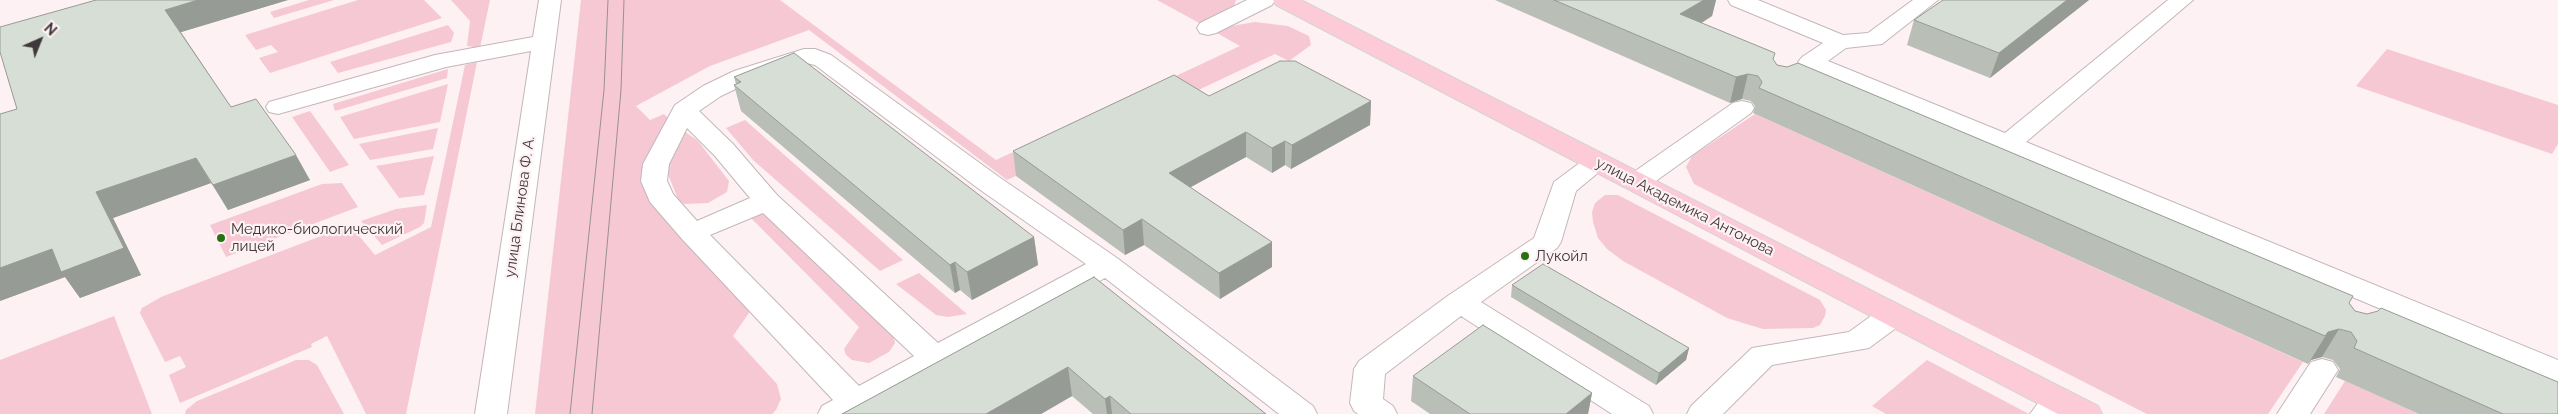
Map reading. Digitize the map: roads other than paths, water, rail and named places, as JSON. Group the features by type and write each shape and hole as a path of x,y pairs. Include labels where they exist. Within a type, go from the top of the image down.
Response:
{"main road":[{"name":"улица Академика Антонова","path":"1284,0 1893,315 2052,407 2086,414"}],"street":[{"name":"улица Блинова Ф. А.","path":"491,414 550,0"},
{"path":"1208,28 1264,0"},
{"path":"1739,0 1840,42 1874,39 1927,0"},
{"path":"2007,145 2182,0"},
{"path":"278,107 443,60 543,42"},
{"path":"1840,42 1803,67 2007,145 2364,306 2558,372"},
{"path":"1107,265 844,408 660,196 654,181 656,164 684,110 712,91 743,76 789,59 816,56 989,183 1107,265 1301,414"},
{"path":"1637,182 1742,108"},
{"path":"684,110 724,150 767,201 935,358"},
{"path":"1381,414 1366,403 1370,369 1460,302 1546,242 1564,188 1598,162"},
{"path":"692,233 767,201"},
{"path":"1460,302 1637,414"},
{"path":"1703,414 1763,356 1858,341 1893,315"},
{"path":"2293,414 2322,370"}],"tram line":[{"path":"570,414 604,90 608,0"},
{"path":"592,414 621,90 624,0"}],"place":[{"name":"Медико-биологический лицей","path":"221,238"},
{"name":"Лукойл","path":"1525,256"}]}
